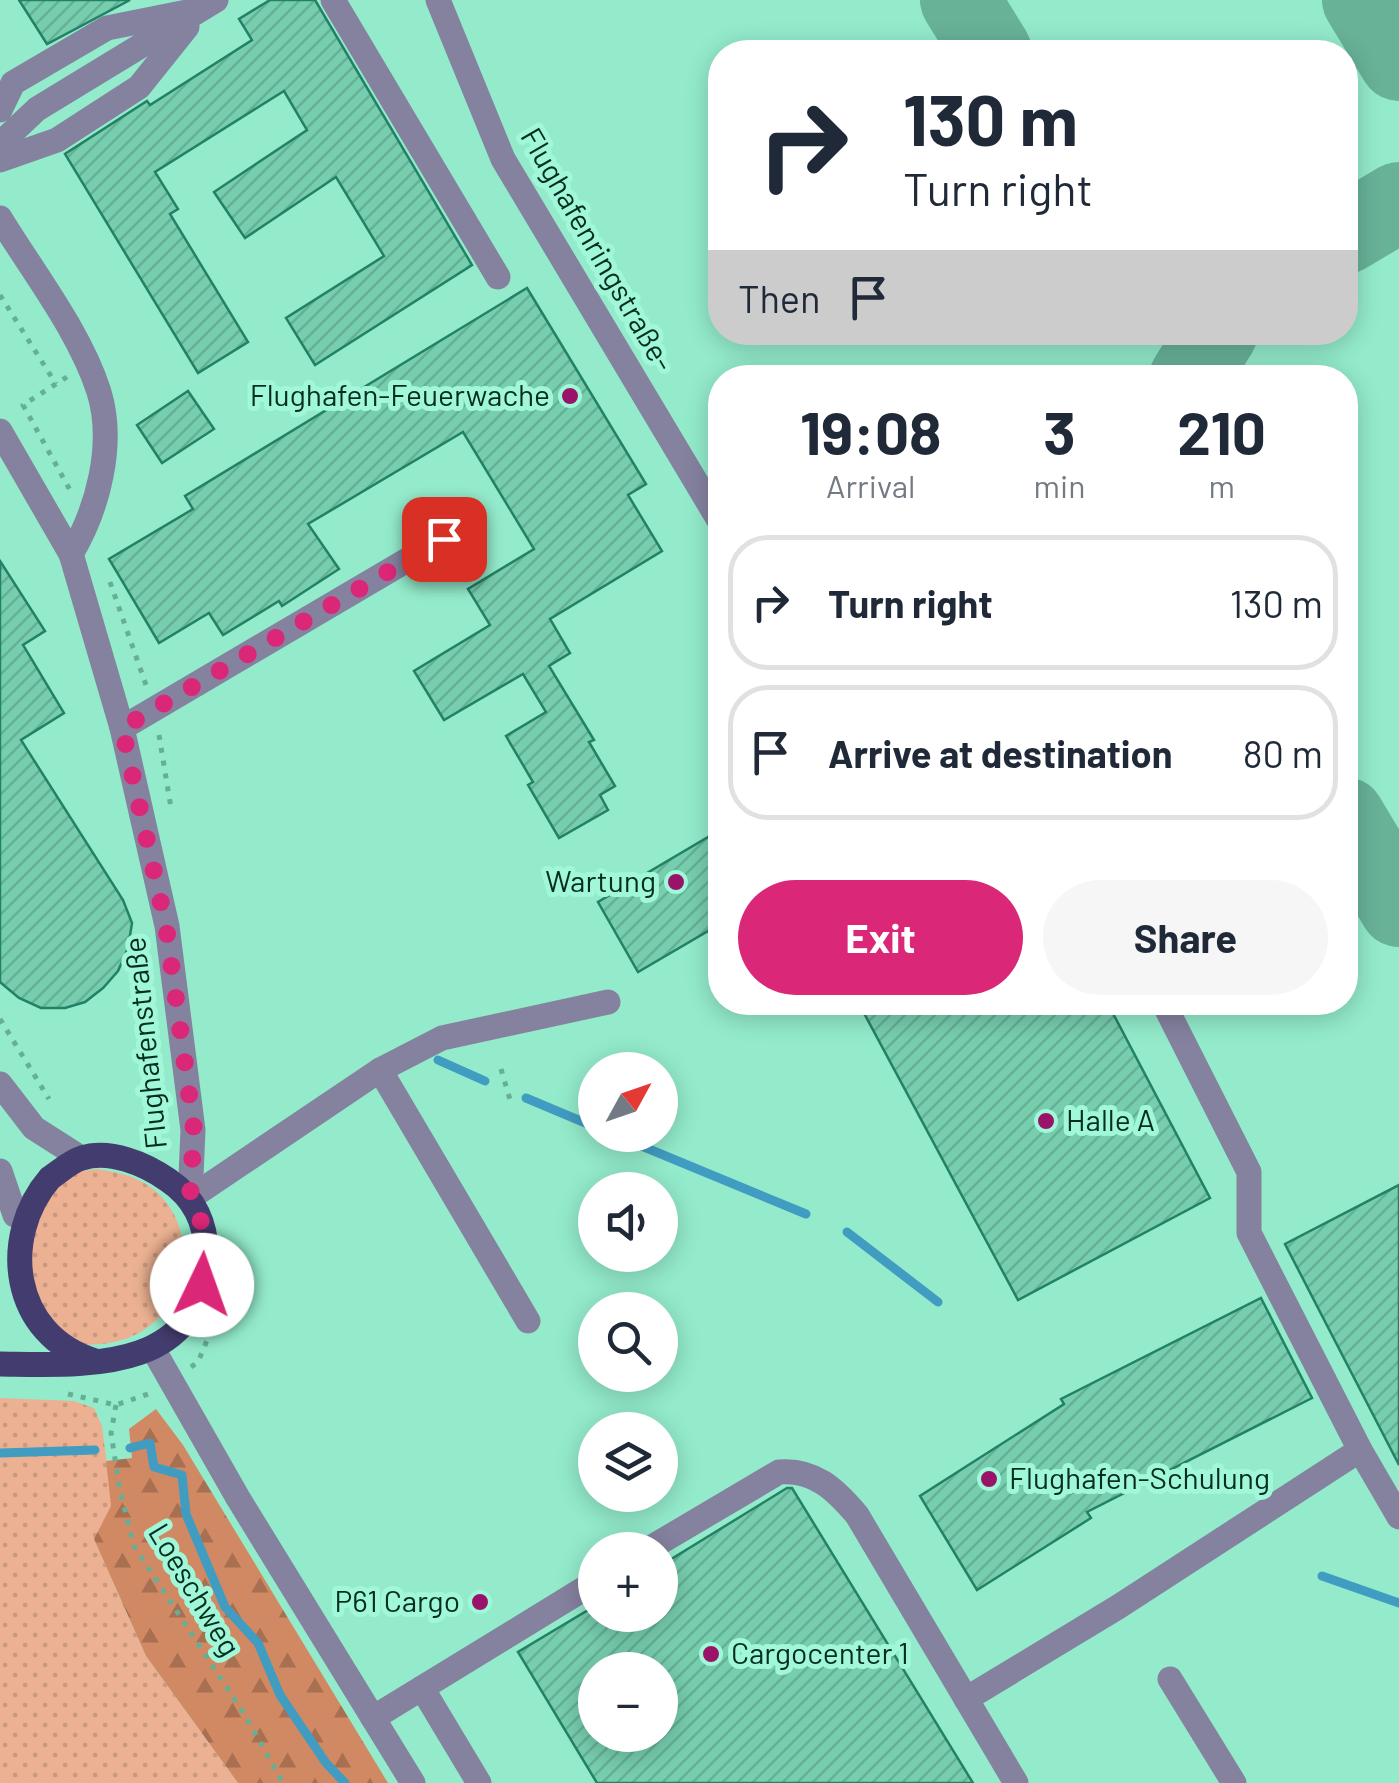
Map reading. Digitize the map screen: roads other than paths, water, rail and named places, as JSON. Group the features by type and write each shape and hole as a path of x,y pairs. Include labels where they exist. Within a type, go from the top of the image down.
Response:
{"main road":[{"name":"Flughafenstraße","path":"0,1364 53,1366 125,1360 153,1349 189,1316 202,1285 206,1245 200,1218 190,1198 164,1177 137,1163 119,1158 81,1158"},
{"path":"81,1158 39,1185 14,1215 2,1261 13,1295 28,1320 62,1350 95,1361"}],"street":[{"path":"332,0 498,277"},
{"name":"Flughafenringstraße-","path":"438,0 503,160 708,502"},
{"path":"0,110 13,83 108,28 209,5"},
{"path":"0,144 38,109 209,5"},
{"path":"0,160 57,140 138,87 209,5"},
{"path":"0,218 88,364 100,396 104,433 100,485 88,525 71,554"},
{"name":"Flughafenstraße","path":"0,431 71,554 122,728 166,926 194,1130 190,1198"},
{"path":"122,728 444,539"},
{"path":"190,1198 380,1070 442,1038 608,1002"},
{"path":"1169,1015 1249,1172 1248,1233 1399,1517"},
{"path":"380,1070 528,1321"},
{"name":"Flughafenstraße","path":"0,1084 34,1128 81,1158"},
{"path":"0,1171 14,1215"},
{"path":"153,1349 238,1498 413,1783"},
{"path":"966,1699 1118,1607 1360,1450"},
{"path":"676,1532 778,1472 810,1474 840,1495 856,1515 1016,1783"},
{"path":"373,1718 578,1592"},
{"path":"1170,1679 1234,1783"},
{"path":"422,1688 480,1783"}],"waterway":[{"path":"438,1060 485,1081"},
{"path":"526,1098 578,1120"},
{"path":"656,1152 806,1214"},
{"path":"847,1232 938,1302"},
{"path":"130,1448 150,1443 154,1467 182,1475 186,1514 225,1607 258,1643 280,1695 326,1763 345,1783"},
{"path":"0,1453 95,1450"},
{"path":"1322,1576 1399,1603"}],"place":[{"name":"Flughafen-Feuerwache","path":"570,396"},
{"name":"Wartung","path":"676,882"},
{"name":"Halle A","path":"1046,1121"},
{"name":"Flughafen-Schulung","path":"989,1479"},
{"name":"P61 Cargo","path":"480,1602"},
{"name":"Cargocenter 1","path":"711,1654"}]}
